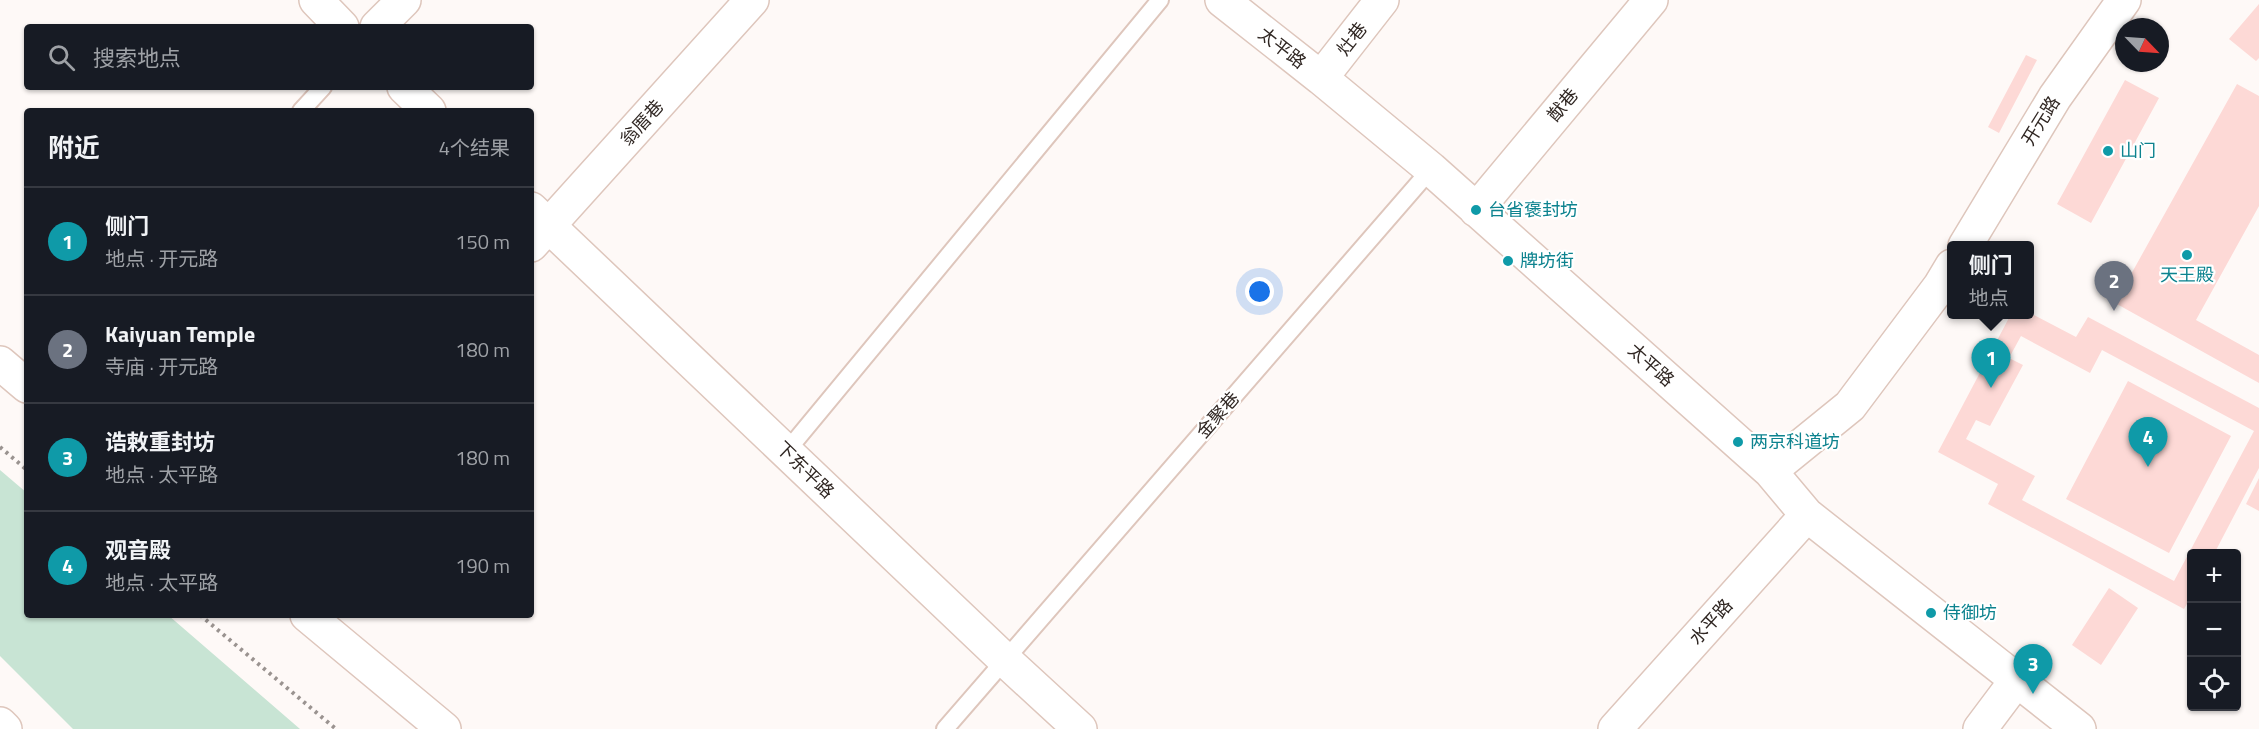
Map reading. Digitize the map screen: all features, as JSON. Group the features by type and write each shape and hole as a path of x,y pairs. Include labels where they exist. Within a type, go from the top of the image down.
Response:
{"street":[{"path":"316,0 339,24"},
{"path":"380,24 404,0"},
{"name":"翁厝巷","path":"537,227 752,0"},
{"name":"太平路","path":"1222,0 1431,169 1770,471 1807,515 2079,729"},
{"name":"灶巷","path":"1321,78 1382,0"},
{"name":"猷巷","path":"1476,210 1651,0"},
{"name":"开元路","path":"1968,241 2055,97 2124,0"},
{"path":"407,90 426,108"},
{"name":"下东平路","path":"537,227 786,452 1080,729"},
{"path":"1770,471 1850,406 1947,274"},
{"path":"0,363 24,383"},
{"name":"水平路","path":"1615,729 1807,515"},
{"path":"311,618 444,729"},
{"path":"1980,729 2016,681"},
{"path":"0,724 5,729"}],"lane":[{"path":"786,452 1160,0"},
{"path":"305,108 320,90"},
{"name":"金聚巷","path":"945,729 1431,169"}],"path":[{"path":"0,447 24,467"},
{"path":"204,618 336,729"}],"green space":[{"path":"0,470 24,490 24,618 171,618 300,729 73,729 0,656"}],"building":[{"path":"2259,4 2259,58 2256,61 2229,39"},
{"path":"2026,55 2037,60 1999,133 1988,127"},
{"name":"山门","path":"2125,80 2159,98 2091,223 2057,204"},
{"name":"天王殿","path":"2237,84 2259,96 2259,206 2196,320 2259,355 2259,383 2115,303"},
{"path":"2034,315 2076,337 2088,317 2259,408 2259,468 2217,549 2191,549 2254,431 2102,350 2090,373 2021,336 2009,358 2023,365 1990,426 1976,420 1966,439 2035,476 2022,500 2174,581 2187,557 2187,604 2184,609 1988,504 1998,484 1938,452 2008,319 2034,319"},
{"path":"2128,381 2231,436 2169,553 2066,499"},
{"path":"2259,478 2259,511 2246,504"},
{"path":"2109,588 2138,608 2101,665 2072,645"}],"place":[{"name":"山门","path":"2108,151"},
{"name":"台省褒封坊","path":"1476,210"},
{"name":"天王殿","path":"2187,255"},
{"name":"牌坊街","path":"1508,261"},
{"name":"Kaiyuan Temple","path":"2114,311"},
{"name":"侧门","path":"1991,388"},
{"name":"两京科道坊","path":"1738,442"},
{"name":"观音殿","path":"2148,467"},
{"name":"侍御坊","path":"1931,613"},
{"name":"诰敕重封坊","path":"2033,694"}]}
